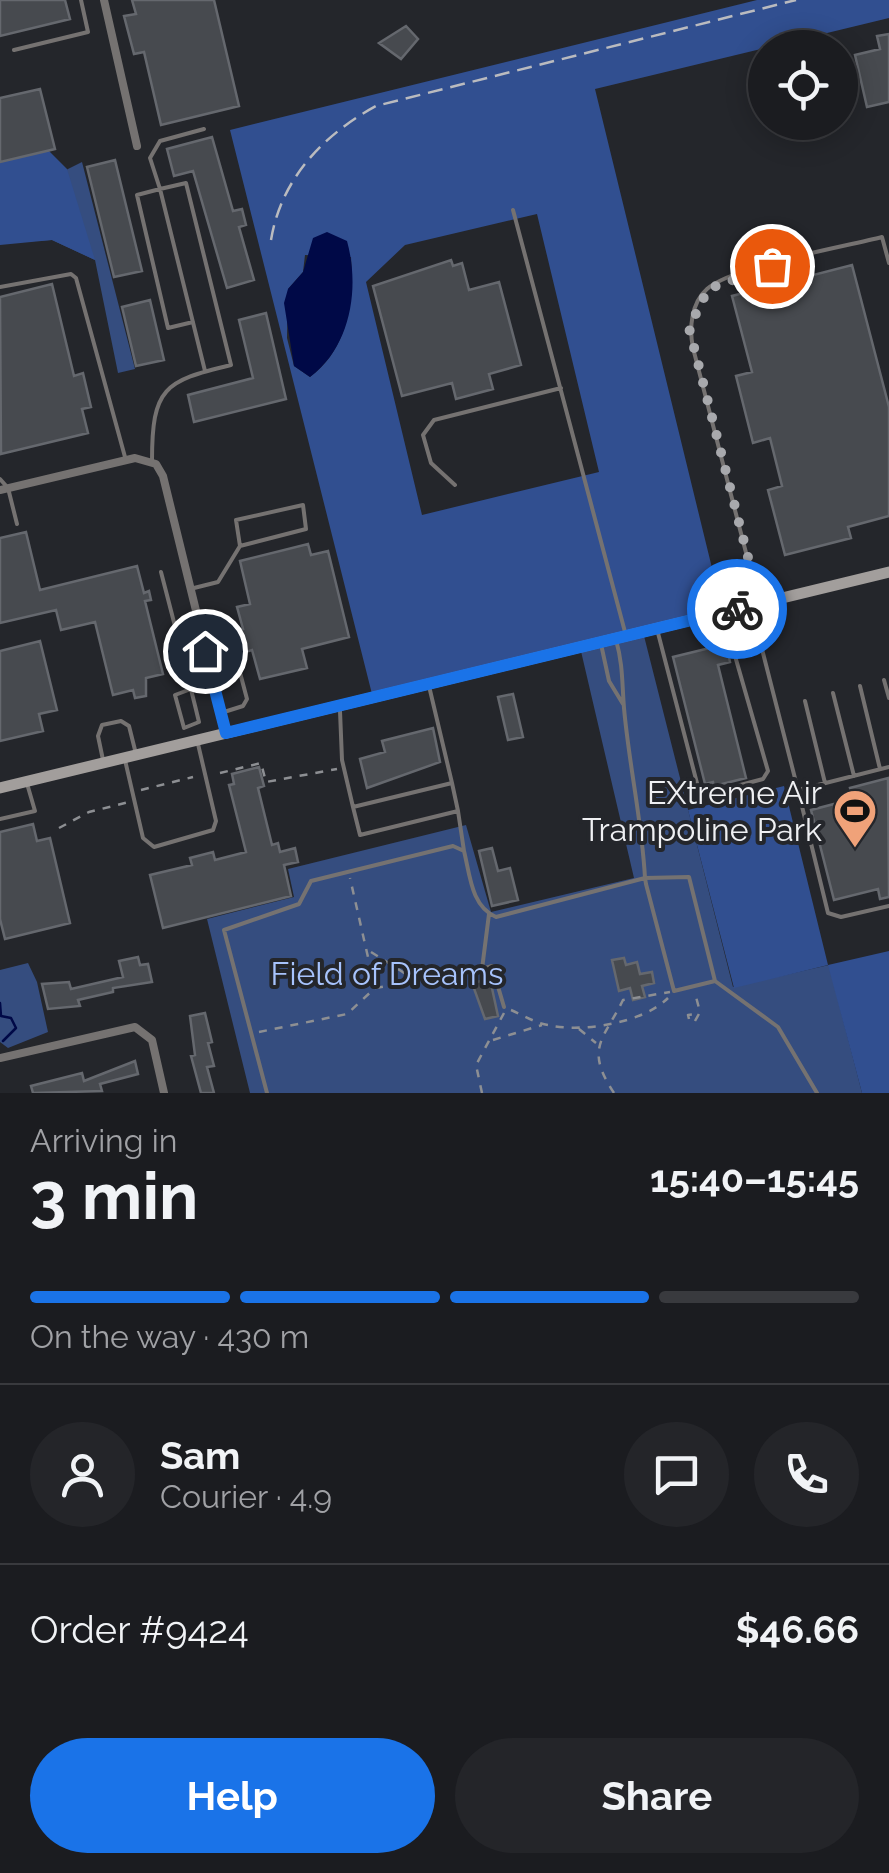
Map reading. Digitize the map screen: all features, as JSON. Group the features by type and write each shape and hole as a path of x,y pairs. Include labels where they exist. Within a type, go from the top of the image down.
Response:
{"street":[{"path":"104,0 137,146"},
{"path":"4,489 125,460 152,461 163,476 226,733"},
{"path":"0,788 889,572"},
{"path":"0,1058 128,1027 142,1029 152,1040 164,1093"}],"lane":[{"path":"14,50 88,32 81,0"},
{"path":"150,154 160,142 204,129"},
{"path":"137,146 150,154 206,371"},
{"path":"152,461 166,388 184,376 231,366 186,183 137,195 168,328 193,322"},
{"path":"512,210 561,388 621,637 624,704 645,878 674,991 715,982"},
{"path":"889,263 882,237 736,275 708,289 689,328 828,912 841,917 889,906"},
{"path":"0,287 72,274 76,278 125,460"},
{"path":"456,485 431,464 423,436 434,420 561,388"},
{"path":"0,480 16,524"},
{"path":"190,589 218,582 240,546 236,520 303,506 306,529 240,546"},
{"path":"161,572 200,722 184,728 175,696 191,689"},
{"path":"657,629 694,776 698,787 710,794 763,779 768,771 723,612"},
{"path":"179,642 202,637"},
{"path":"601,642 610,681 624,704"},
{"path":"205,651 229,645 234,650 247,698 244,706 221,712"},
{"path":"884,680 889,698"},
{"path":"428,684 477,901 489,914 496,917 645,878 689,878 715,982 778,1027 816,1093"},
{"path":"860,686 880,769"},
{"path":"832,693 854,776"},
{"path":"805,700 825,783"},
{"path":"340,706 344,768 360,836 458,811"},
{"path":"104,763 98,736 102,725 121,721 129,726 130,756 146,844 154,847 205,835 216,821 197,740"},
{"path":"798,790 889,766"},
{"path":"0,819 34,810 27,782"},
{"path":"352,807 452,783"},
{"path":"267,1093 224,930 299,904 311,881 453,846 464,851"},
{"path":"482,969 489,914"},
{"path":"466,973 492,966 504,1007"}],"path":[{"path":"220,773 261,763 266,782 344,768"},
{"path":"137,791 193,777"},
{"path":"59,828 89,812 131,801"},
{"path":"349,872 375,988"},
{"path":"369,951 417,981"},
{"path":"252,1033 347,1014 375,988 417,981 448,983 466,979 466,973"},
{"path":"694,986 699,1015 695,1021"},
{"path":"597,1044 624,1000 674,991"},
{"path":"482,1093 476,1064 492,1041 504,1007 543,1024 577,1027 612,1022 654,1009 674,991"},
{"path":"689,1018 688,1015 699,1015"},
{"path":"492,1041 543,1024"},
{"path":"577,1027 597,1044 614,1093"}],"green space":[{"path":"82,162 135,369 118,373 95,260 52,240 19,242 34,186"},
{"name":"Field of Dreams","path":"643,632 733,987 829,965 862,1093 250,1093 207,919 294,897 288,869 466,825 491,912 634,878 580,647"},
{"path":"28,963 37,982 48,1032 8,1048 0,1042 0,970"}],"shaded area":[{"path":"757,0 889,0 889,18 839,30 748,30 748,52 595,89 723,613 373,698 230,130","holes":["537,214 599,472 422,515 366,282 405,245","305,255 351,257 346,323 333,353 310,377 294,366 287,338 288,289 303,272"]},
{"path":"49,151 67,169 95,260 52,240 0,245 0,160"},
{"path":"327,232 347,241 352,297 335,349 310,377 294,366 284,303 288,289 303,272 313,238"},
{"path":"784,786 828,965 734,988 688,810"},
{"path":"889,951 889,1093 862,1093 828,965"}],"building":[{"path":"0,0 65,0 70,19 0,36"},
{"path":"132,0 214,0 239,106 161,125 144,52 134,54 124,16 136,14"},
{"path":"406,26 418,39 401,59 379,43"},
{"path":"889,34 889,102 867,107 858,54 880,49 877,36"},
{"path":"40,89 55,149 0,162 0,98"},
{"path":"212,137 233,211 242,209 246,225 239,227 254,280 227,288 193,171 174,176 167,149"},
{"path":"115,160 142,271 114,277 87,167"},
{"path":"451,260 453,266 462,263 469,290 499,282 521,365 489,374 493,389 456,399 452,383 402,396 373,286"},
{"path":"852,265 889,407 889,516 848,527 851,538 785,555 768,490 782,486 770,438 753,443 736,376 752,372 732,296"},
{"path":"52,284 74,376 83,373 91,407 82,409 88,433 1,454 0,297"},
{"path":"150,300 164,360 136,366 122,307"},
{"path":"266,313 286,399 194,422 188,395 253,378 239,320"},
{"path":"26,532 40,590 137,566 144,593 149,591 151,600 145,601 163,674 146,678 146,696 135,698 133,690 113,695 95,622 61,630 56,610 0,623 0,538"},
{"path":"308,544 311,555 328,551 349,637 302,649 307,668 260,679 252,650 242,653 236,630 243,629 237,607 250,604 240,561"},
{"path":"40,641 57,710 39,714 43,731 0,741 0,651"},
{"path":"726,644 730,662 718,665 746,778 714,786 713,782 705,784 673,657"},
{"path":"513,694 523,737 508,740 498,697"},
{"path":"433,728 440,762 367,788 360,759 385,752 382,741"},
{"path":"259,767 264,786 258,788 272,845 278,843 280,852 295,848 298,862 284,865 291,896 163,928 150,875 192,865 190,858 213,852 215,860 246,852 229,785 234,784 232,774"},
{"name":"EXtreme Air Trampoline Park","path":"888,778 889,897 880,899 878,889 834,900 811,810 853,799 850,788"},
{"path":"33,824 37,841 50,838 70,923 5,939 0,919 0,832"},
{"path":"492,848 498,871 510,868 518,900 492,906 479,851"},
{"path":"138,957 140,965 148,964 152,982 113,988 113,992 78,1000 80,1006 48,1009 42,984 69,982 71,989 123,977 119,961"},
{"path":"624,958 626,965 637,962 640,974 652,972 654,983 642,986 645,997 633,1000 630,988 619,991 612,960"},
{"path":"490,979 498,1016 485,1019 472,983"},
{"path":"205,1013 214,1066 207,1067 214,1093 201,1093 191,1056 195,1055 190,1016"},
{"path":"135,1061 138,1074 100,1084 102,1091 33,1093 31,1086 82,1073 84,1081"}],"waterway":[{"path":"0,1003 1,1016 11,1018 16,1028 3,1041"}],"railway":[{"path":"271,240 284,197 307,161 339,131 376,106 796,0"}],"way so far":[{"path":"737,609 760,604 689,328 708,289 736,275 772,266"}],"place":[{"name":"EXtreme Air Trampoline Park","path":"855,849"}],"route":[{"path":"205,651 226,733 737,609"}]}
